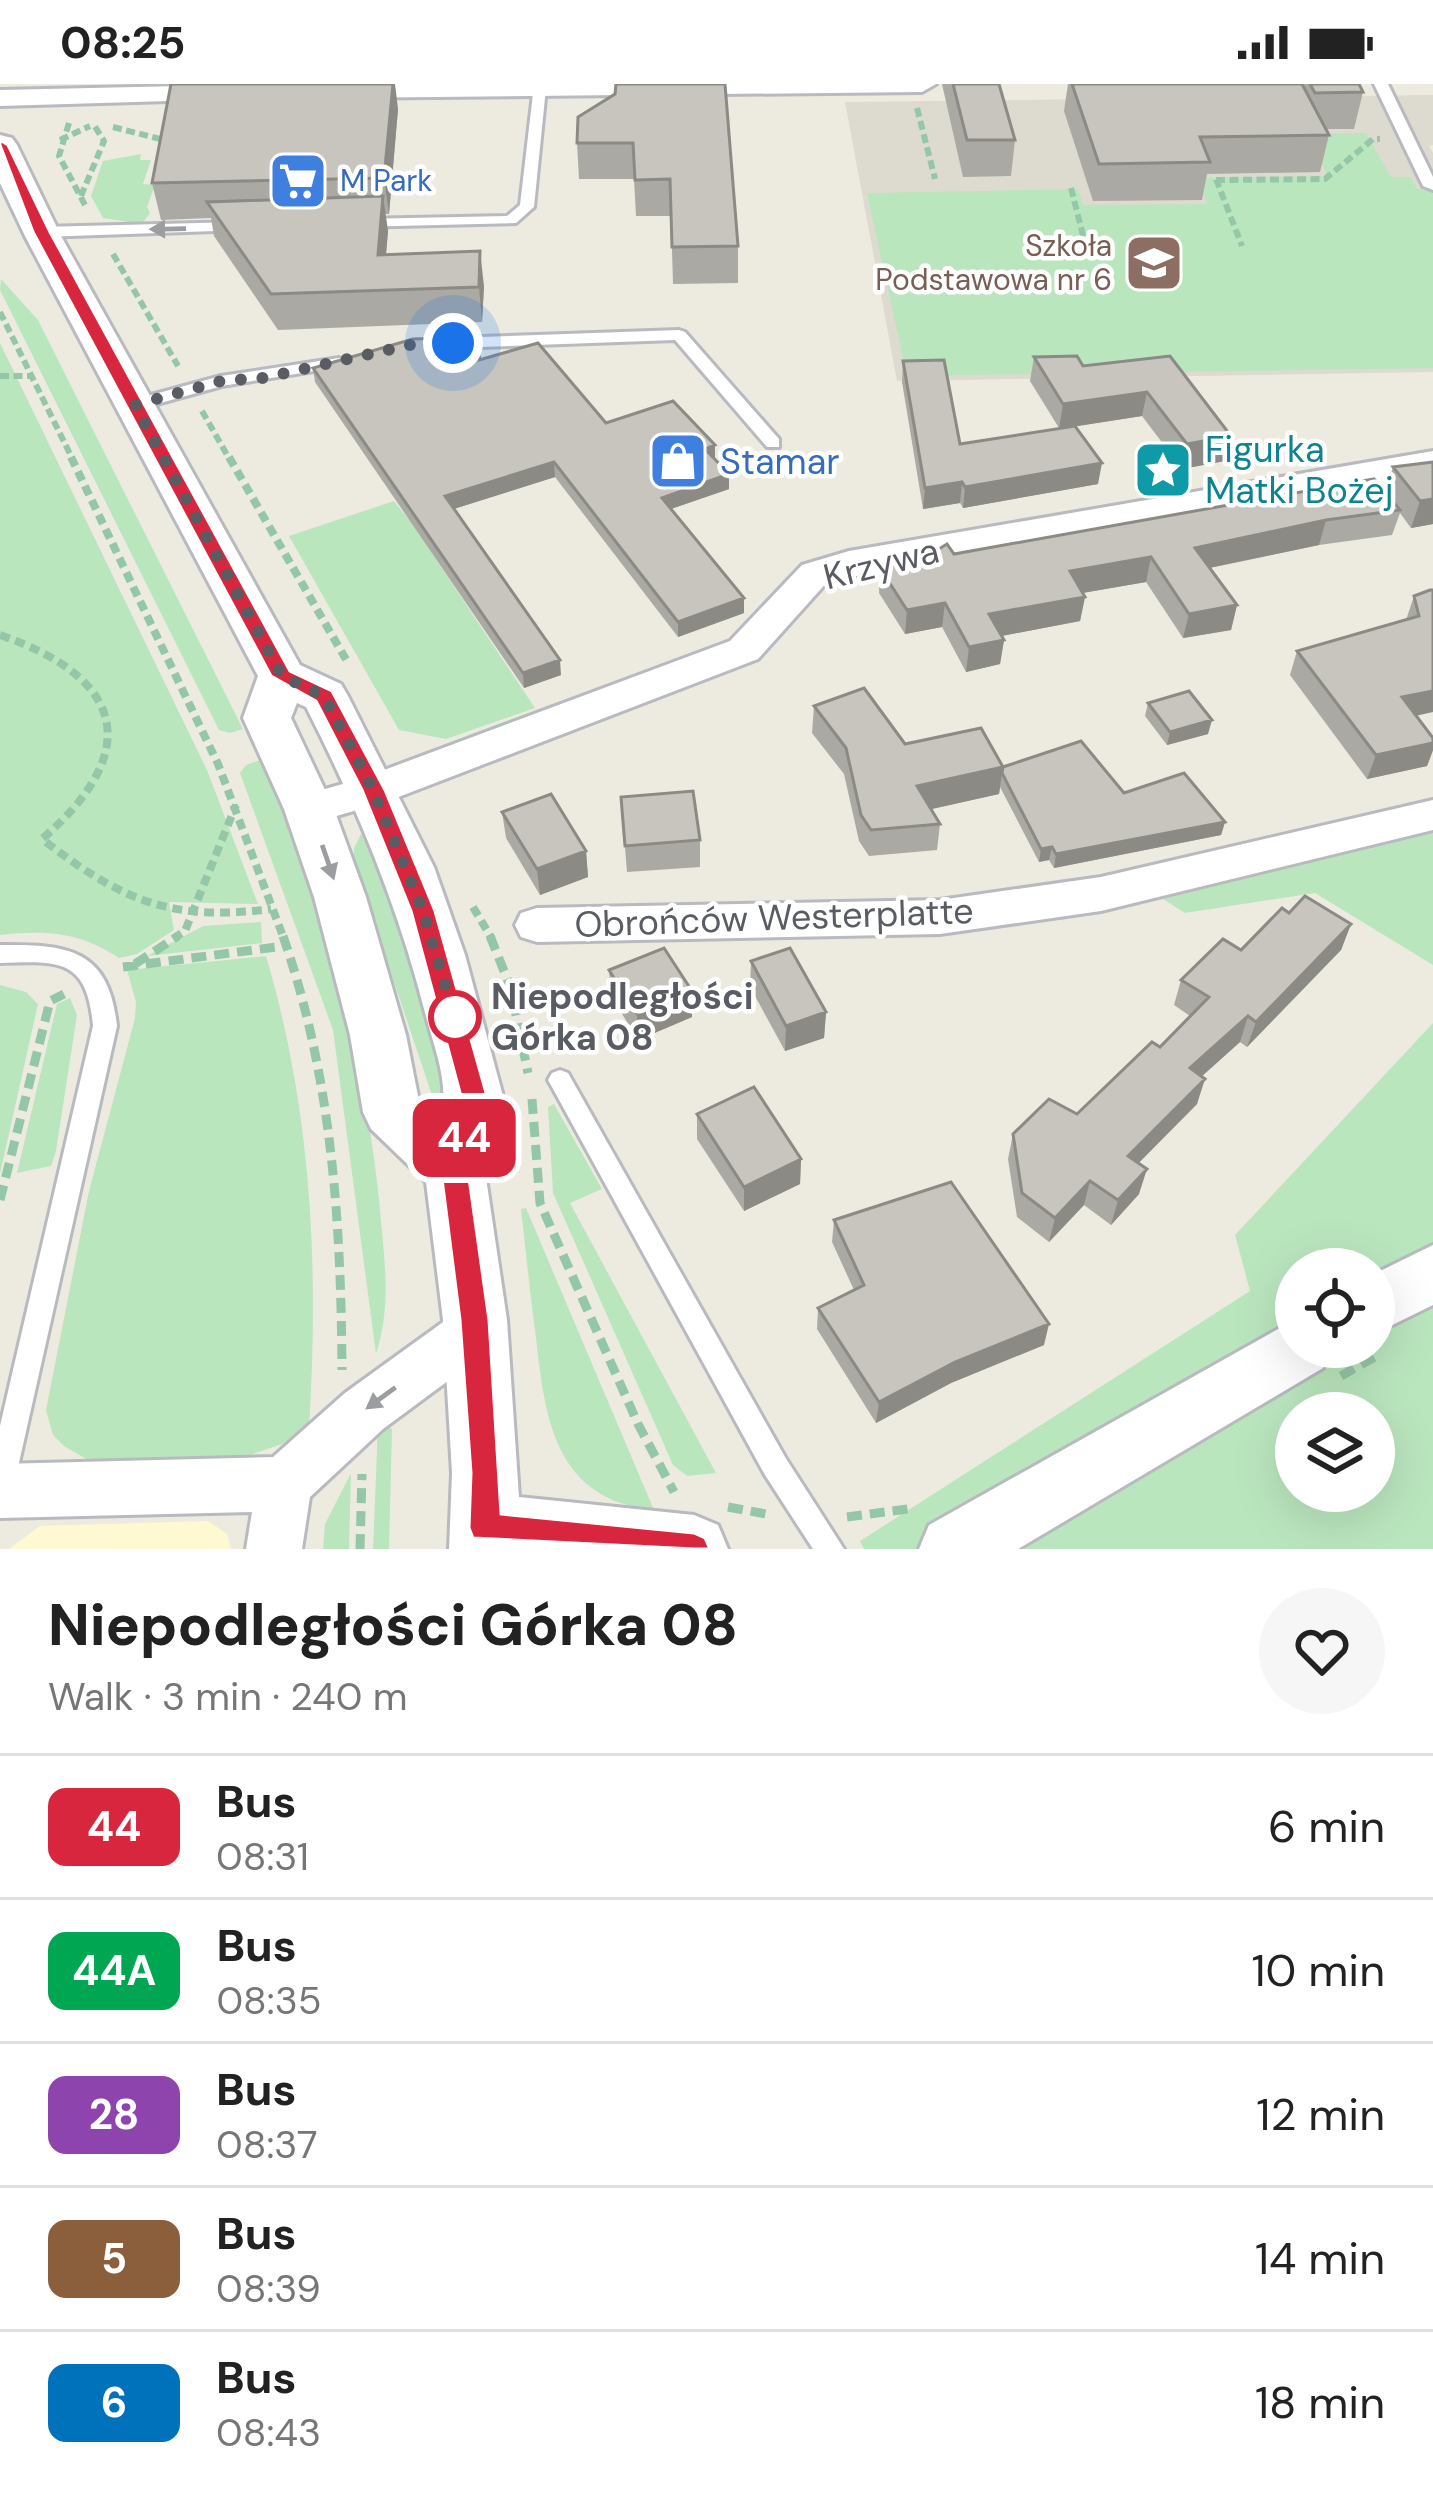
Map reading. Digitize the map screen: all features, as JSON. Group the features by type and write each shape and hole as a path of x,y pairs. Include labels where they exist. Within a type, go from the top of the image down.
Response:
{"street":[{"path":"305,92 590,86 918,90"},
{"path":"0,98 140,89 257,93"},
{"path":"0,145 41,232 282,676 324,696 407,867 438,955 475,1100 455,1171 476,1329 486,1473 484,1538 696,1516"},
{"name":"Krzywa","path":"309,809 373,790 744,650 815,573 1433,462"},
{"path":"282,676 267,718 309,809 360,962 392,1112 455,1171"},
{"name":"Obrońców Westerplatte","path":"537,925 940,917 1101,894 1433,814"},
{"path":"1395,1294 1433,1273"},
{"path":"274,1549 284,1484 364,1411 476,1329"},
{"path":"940,1526 1275,1359"},
{"path":"0,1488 284,1484"}],"lane":[{"path":"1381,84 1430,186"},
{"path":"336,225 511,220 527,207 538,88"},
{"path":"41,232 266,226"},
{"path":"436,343 679,335 773,443"},
{"path":"135,405 190,390 354,360"},
{"path":"0,954 53,955 85,966 104,994 105,1026 0,1488"},
{"path":"560,1080 775,1466 830,1549"}],"path":[{"path":"918,90 935,179"},
{"path":"81,196 104,141 94,124 175,142"},
{"path":"62,133 58,161 350,668"},
{"path":"1242,246 1214,176 1325,179 1373,139 1407,139"},
{"path":"46,148 58,146"},
{"path":"1071,188 1086,247"},
{"path":"0,313 236,803 284,946 315,1050 334,1153 342,1266 342,1378"},
{"path":"0,376 30,376"},
{"path":"0,635 32,645 77,675 108,714 112,733 110,752 89,794 75,813 42,839 113,893 193,915 231,916 271,909"},
{"path":"135,964 175,940 193,915 236,803"},
{"path":"470,902 494,934 518,1009 534,1114 540,1203 663,1479 696,1516 906,1512 940,1526"},
{"path":"123,967 284,946"},
{"path":"0,1200 50,1001 68,992"},
{"path":"360,1549 361,1457"}],"shaded area":[{"name":"Szkoła Podstawowa nr 6","path":"1433,95 1433,145 1429,146 1433,153 1433,372 897,381 845,102"},
{"path":"208,1521 227,1534 231,1549 9,1549 40,1526"}],"green space":[{"name":"Szkoła Podstawowa nr 6","path":"1366,133 1391,177 1411,177 1417,189 1433,189 1433,368 907,376 867,193 1078,189 1083,205 1207,204 1199,178 1328,176 1314,149 1290,134"},
{"path":"141,154 140,160 151,160 143,184 155,185 147,207 150,213 142,224 103,218 91,196 103,161"},
{"path":"1,279 38,320 243,729 219,730 0,290"},
{"path":"0,343 207,770 258,904 169,902 174,930 137,954 119,958 62,935 0,935"},
{"path":"394,501 535,708 446,739 399,730 289,536"},
{"path":"263,759 322,924 364,1094 385,1264 384,1318 376,1354 333,1030 240,773 246,765"},
{"path":"1433,830 1433,965 1315,893 1185,913 1163,899"},
{"path":"361,834 369,835 435,1035 456,1132 445,1134 354,863"},
{"path":"261,922 262,943 147,956 203,926"},
{"path":"266,956 294,1072 308,1190 313,1308 309,1427 282,1444 247,1456 88,1460 53,1435 46,1410 89,1191 135,1018 136,1002 127,970"},
{"path":"0,985 26,992 38,1004 0,1174"},
{"path":"70,998 77,1015 56,1151 51,1166 17,1173 57,1004"},
{"path":"1433,1023 1433,1549 864,1549 860,1541 1250,1291 1235,1235"},
{"path":"554,1104 602,1189 570,1203 716,1473 687,1476 673,1465 553,1193 548,1107"},
{"path":"526,1208 654,1510 621,1503 595,1490 561,1451 544,1398 521,1209"},
{"path":"378,1425 392,1429 389,1549 373,1549"},
{"path":"351,1473 349,1549 323,1549 325,1524"}],"building":[{"path":"171,84 393,84 384,178 152,183"},
{"path":"616,84 725,84 738,246 672,247 670,179 635,180 633,143 577,143 578,117 615,94"},
{"path":"953,84 999,84 1015,140 967,140"},
{"path":"1072,84 1302,84 1329,135 1200,137 1210,162 1099,164"},
{"path":"1310,84 1359,84 1363,92 1315,93"},
{"path":"383,196 378,255 480,251 479,287 271,294 207,202"},
{"path":"480,337 479,360 538,343 606,423 673,401 715,445 705,449 729,474 662,498 744,598 678,622 554,462 445,496 560,660 523,673 313,368 413,339"},
{"path":"1077,356 1083,366 1170,356 1231,436 1187,444 1147,392 1063,404 1034,357"},
{"path":"944,360 960,444 1075,426 1102,463 965,487 962,482 925,488 903,361"},
{"path":"1433,462 1433,499 1420,501 1393,467"},
{"path":"1374,479 1400,510 1326,520 1195,548 1237,605 1189,614 1151,557 1070,571 1085,597 989,614 1004,640 969,647 945,603 907,610 880,568 921,560 947,544 954,554"},
{"path":"1430,590 1433,691 1402,697 1433,743 1376,755 1297,651 1419,616 1414,596"},
{"path":"864,688 905,744 981,728 1003,767 917,786 940,824 871,830 861,815 846,748 814,706"},
{"path":"1189,691 1212,720 1170,732 1148,703"},
{"path":"1081,741 1124,793 1184,773 1225,822 1056,854 1052,847 1041,849 1003,767"},
{"path":"693,791 700,840 625,846 621,797"},
{"path":"551,794 586,851 537,869 502,812"},
{"path":"1305,896 1351,924 1256,1022 1248,1016 1190,1068 1205,1079 1128,1156 1147,1169 1118,1200 1090,1181 1055,1218 1022,1193 1013,1134 1049,1099 1077,1114 1152,1042 1160,1047 1209,997 1181,980 1223,939 1241,950 1282,908 1289,913"},
{"path":"664,948 692,991 637,1014 609,970"},
{"path":"790,948 826,1012 786,1026 751,961"},
{"path":"754,1087 801,1159 744,1187 697,1114"},
{"path":"951,1182 1049,1324 955,1362 879,1402 818,1308 864,1285 834,1220"}],"bus line":[{"name":"44","path":"0,145 41,232 282,676 324,696 373,790 423,911 475,1100 455,1171 475,1320 486,1473 484,1528 694,1549"}],"place":[{"name":"M Park","path":"298,181"},
{"name":"Szkoła Podstawowa nr 6","path":"1154,263"},
{"name":"Stamar","path":"678,461"},
{"name":"Figurka Matki Bożej","path":"1163,470"},
{"name":"Niepodległości Górka 08","path":"455,1017"}],"route":[{"path":"453,343 414,344 264,378 221,381 135,405 282,676 324,696 355,755 407,867 460,1036 455,1017"}]}
